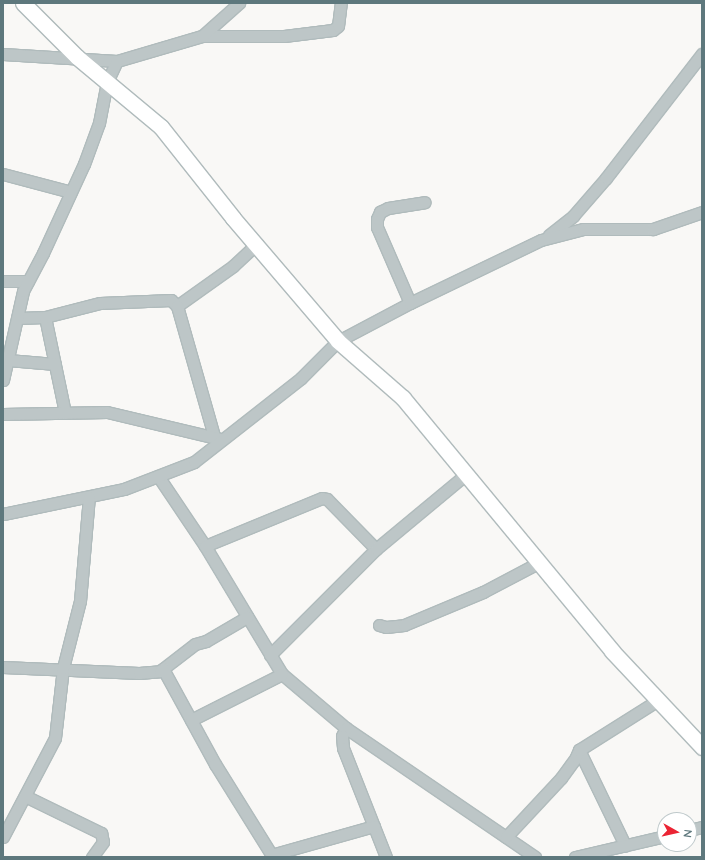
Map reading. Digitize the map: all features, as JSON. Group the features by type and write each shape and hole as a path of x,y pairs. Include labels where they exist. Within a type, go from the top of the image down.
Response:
{"street":[{"path":"23,3 77,57 161,127 338,341 403,398 612,652 702,747"},
{"path":"202,36 239,3"},
{"path":"3,54 77,57 117,61 202,36 284,36 333,30 338,26 341,3"},
{"path":"542,240 564,224 606,178 702,54"},
{"path":"3,380 18,318 22,291 71,192 99,123 107,82 117,61"},
{"path":"3,174 71,192"},
{"path":"410,303 377,227 377,219 380,212 388,208 425,202"},
{"path":"3,514 124,489 194,462 220,439 301,378 338,341 410,303 542,240 583,229 653,229 702,212"},
{"path":"177,306 227,271 257,244"},
{"path":"3,281 28,281"},
{"path":"18,318 45,317 107,303 167,298 177,306 220,439"},
{"path":"45,317 65,413"},
{"path":"8,360 55,364"},
{"path":"3,414 108,412 220,439"},
{"path":"270,655 376,549 465,475"},
{"path":"158,476 205,546 282,674 346,728 535,857"},
{"path":"3,837 55,738 63,668 80,601 89,497"},
{"path":"205,546 322,498 327,499 376,549"},
{"path":"379,625 386,627 404,625 484,592 538,563"},
{"path":"3,667 63,668 139,673 163,669 191,646 247,617"},
{"path":"163,669 191,720 272,856 374,826"},
{"path":"191,720 282,674"},
{"path":"506,837 561,778 576,758 579,750 658,700"},
{"path":"346,728 342,736 343,748 386,857"},
{"path":"579,750 625,845"},
{"path":"25,796 101,833 102,842 92,857"},
{"path":"575,857 657,838"}]}
